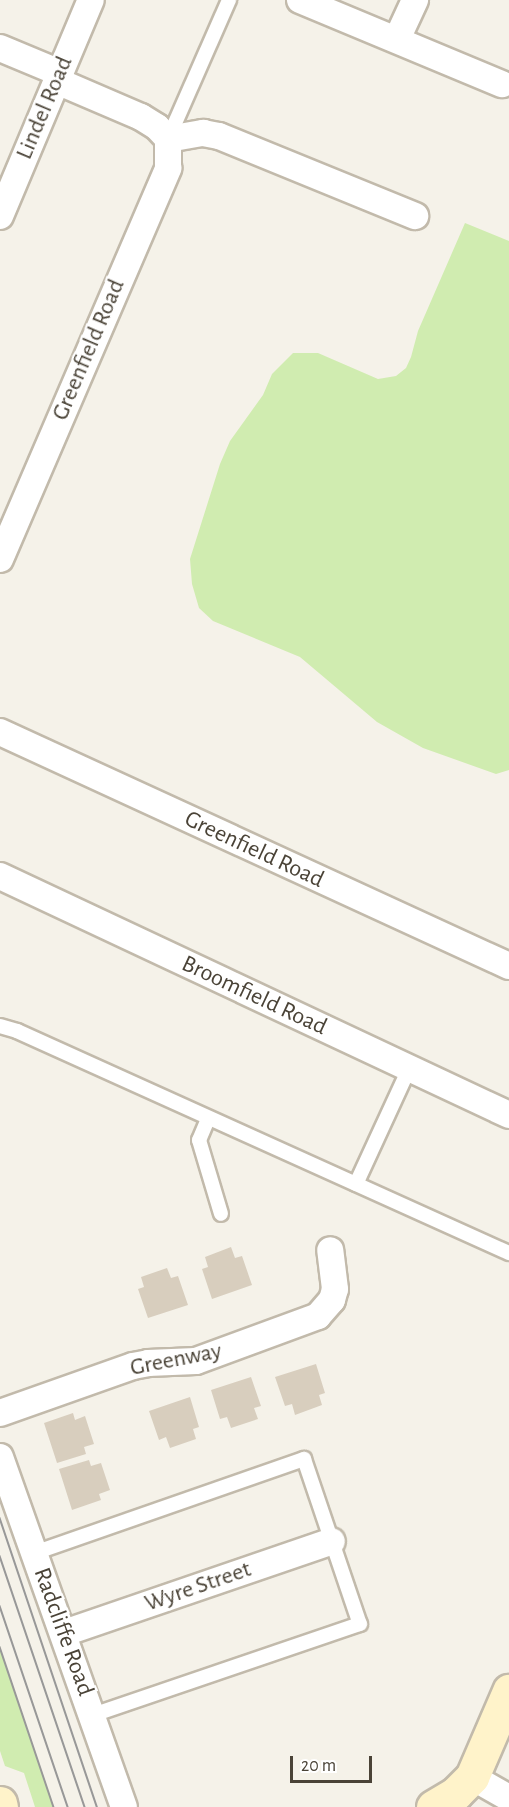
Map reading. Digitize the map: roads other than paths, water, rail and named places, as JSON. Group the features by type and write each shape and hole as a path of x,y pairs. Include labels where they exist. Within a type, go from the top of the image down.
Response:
{"street":[{"name":"Lindel Road","path":"0,216 91,0"},
{"path":"300,0 502,84"},
{"path":"397,39 415,0"},
{"path":"0,48 141,117 158,127 168,139 203,133 219,136 415,216"},
{"name":"Greenfield Road","path":"0,559 7,524 168,168 168,139"},
{"name":"Greenfield Road","path":"0,732 509,966"},
{"name":"Broomfield Road","path":"0,876 509,1115"},
{"name":"Greenway","path":"0,1413 133,1366 148,1363 196,1361 309,1320 326,1309 336,1289 330,1251"},
{"name":"Radcliffe Road","path":"0,1457 93,1715 123,1807"},
{"name":"Wyre Street","path":"64,1633 332,1541"},
{"path":"435,1807 456,1793 472,1778 509,1691"},
{"path":"472,1778 509,1798"}],"lane":[{"path":"168,139 229,0"},
{"path":"0,1026 16,1030 208,1119 509,1253"},
{"path":"356,1184 409,1069"},
{"path":"208,1119 199,1140 222,1214"},
{"path":"34,1553 304,1459 360,1624 93,1715"}],"tram line":[{"path":"0,1518 97,1807"},
{"path":"0,1556 85,1807"},
{"path":"0,1606 68,1807"},
{"path":"0,1647 54,1807"}]}
